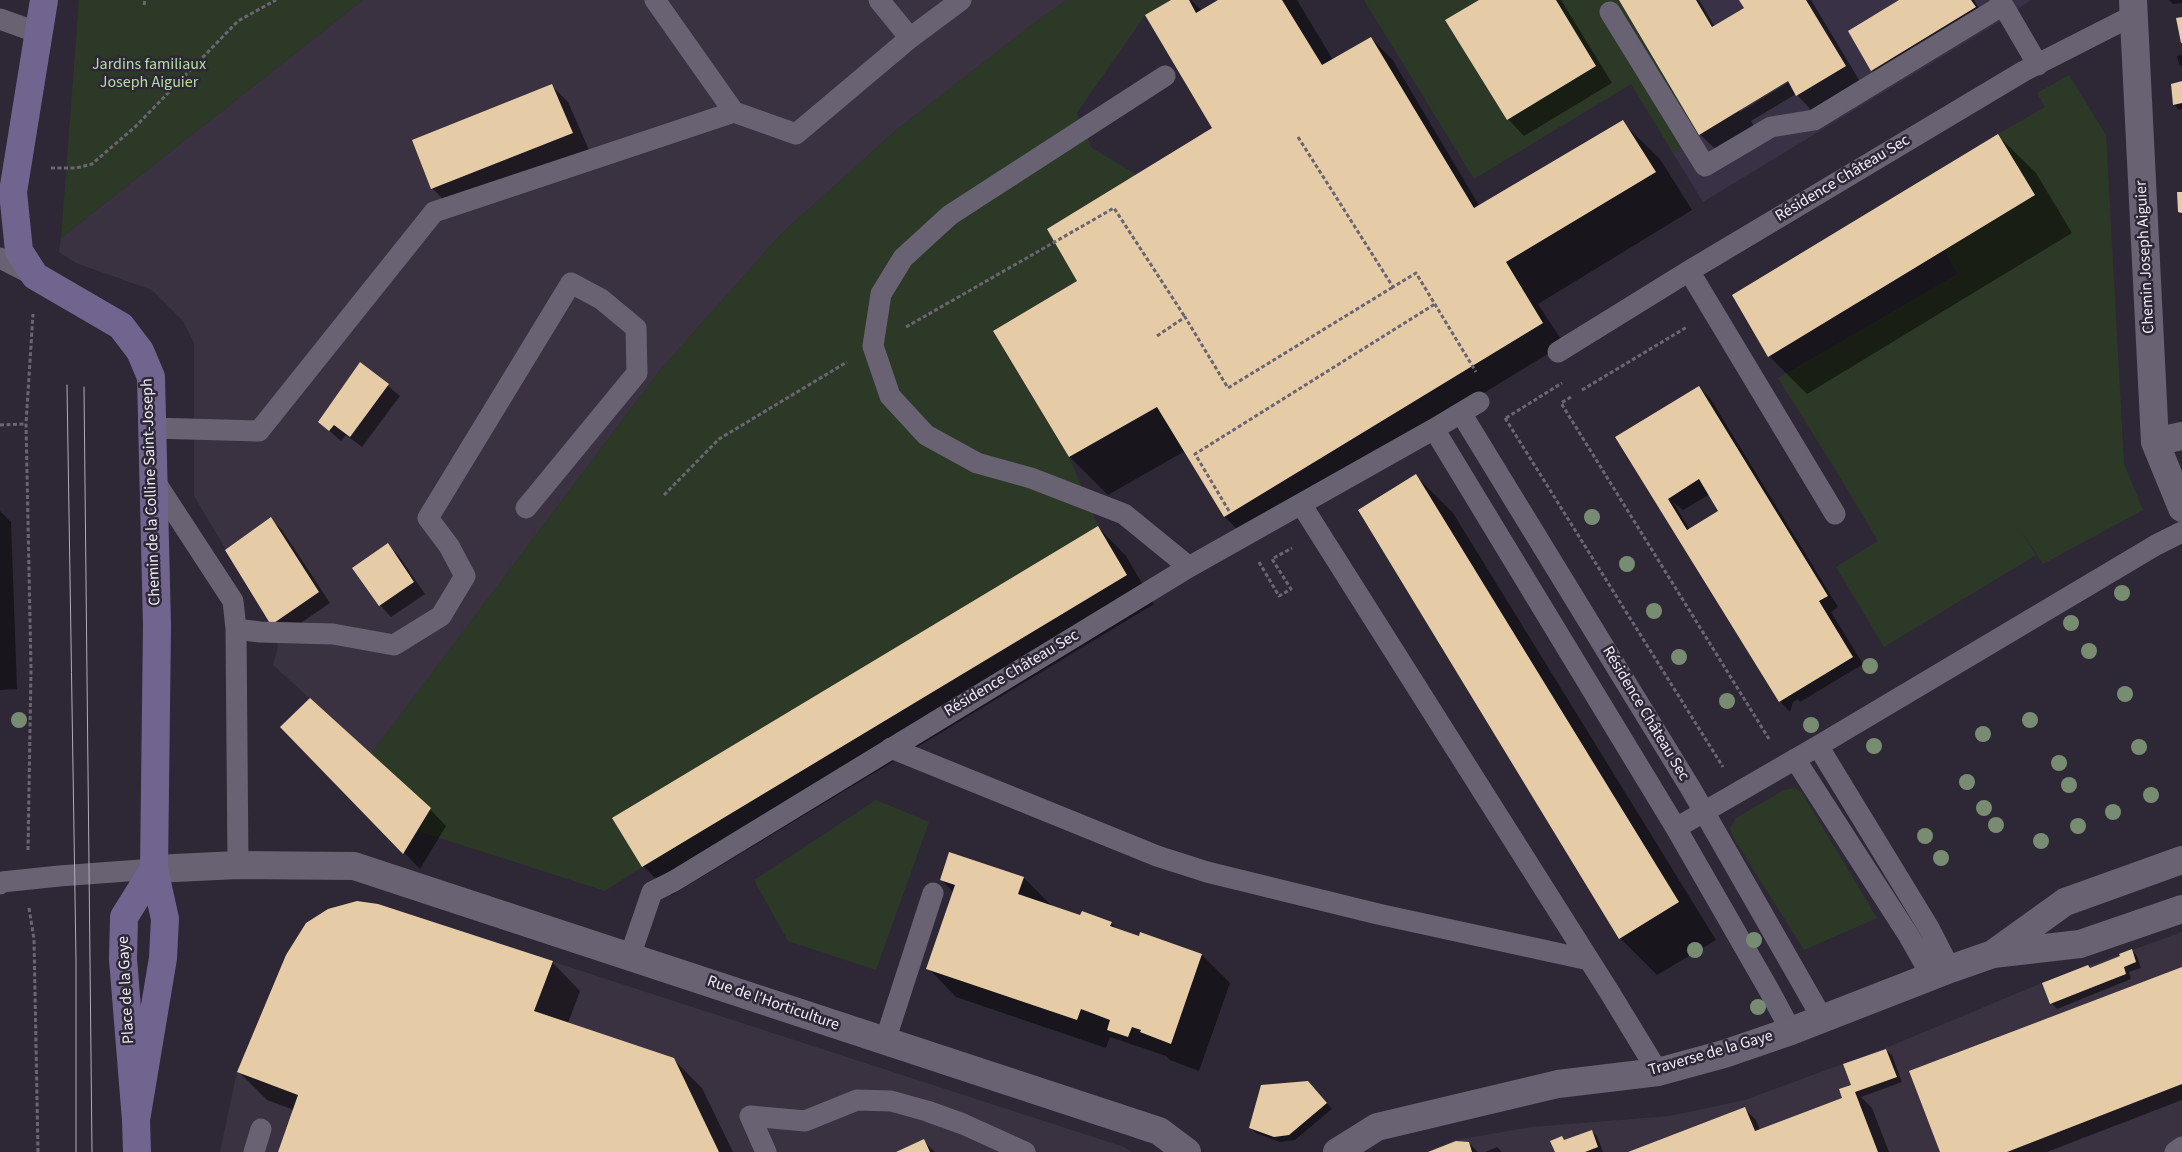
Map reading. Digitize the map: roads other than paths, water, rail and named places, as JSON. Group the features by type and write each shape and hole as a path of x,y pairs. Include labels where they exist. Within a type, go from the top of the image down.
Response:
{"street":[{"name":"Chemin de la Colline Saint-Joseph","path":"44,0 10,183 18,251 35,276 121,326 140,351 150,377 157,636 154,869"},
{"name":"Chemin Joseph Aiguier","path":"2133,8 2155,442 2182,508"},
{"path":"2155,442 2182,436"},
{"name":"Traverse de la Gaye","path":"1993,954 2065,902 2182,860"},
{"path":"154,869 238,865"},
{"name":"Rue de l'Horticulture","path":"238,865 354,866 1159,1131 1187,1152"},
{"name":"Place de la Gaye","path":"137,1152 123,959 124,916 154,869"},
{"name":"Place de la Gaye","path":"136,1120 163,958 164,919 154,869"},
{"name":"Traverse de la Gaye","path":"1337,1152 1377,1127 1558,1084 1658,1072 1724,1054 1790,1032 1941,972 1993,954 2080,944 2182,909"}],"lane":[{"path":"655,0 734,112 796,134 910,38 961,0"},
{"path":"879,0 910,38"},
{"path":"1610,12 1705,166 1771,127 1814,120 2002,3 2038,64"},
{"name":"Résidence Château Sec","path":"1558,352 1688,271 2133,8"},
{"path":"0,19 39,33"},
{"path":"1165,76 950,215 903,258 881,294 874,346 890,396 926,435 977,463 1031,478 1124,514 1189,566"},
{"path":"152,428 259,431 434,212 734,112"},
{"path":"0,258 35,276"},
{"path":"1688,271 1835,514"},
{"path":"236,629 260,632 333,634 394,646 441,616 465,576 449,546 428,518 572,283 601,299 636,328 637,373 526,508"},
{"name":"Résidence Château Sec","path":"630,956 652,892 1189,566 1470,407 1822,1018"},
{"name":"Résidence Château Sec","path":"1434,429 1676,828 1769,990 1790,1032"},
{"path":"154,480 233,601 236,629 238,865"},
{"path":"1301,504 1658,1072"},
{"path":"1676,828 2156,545 2182,532"},
{"path":"1818,746 1929,928 1941,972"},
{"path":"891,748 1138,848 1207,872 1378,914 1589,960"},
{"path":"1795,759 1909,936 1941,972"},
{"path":"0,884 2,882 28,879 154,869"},
{"path":"885,1041 933,893"},
{"path":"766,1152 750,1116 805,1121 857,1100 891,1101 927,1111 963,1124 1025,1152"},
{"path":"254,1152 261,1129"},
{"path":"2175,1152 2182,1147"}],"tram line":[{"path":"67,385 76,960 76,1152"},
{"path":"84,387 92,1152"}],"park label":[{"name":"Jardins familiaux Joseph Aiguier","path":"149,74"}]}
